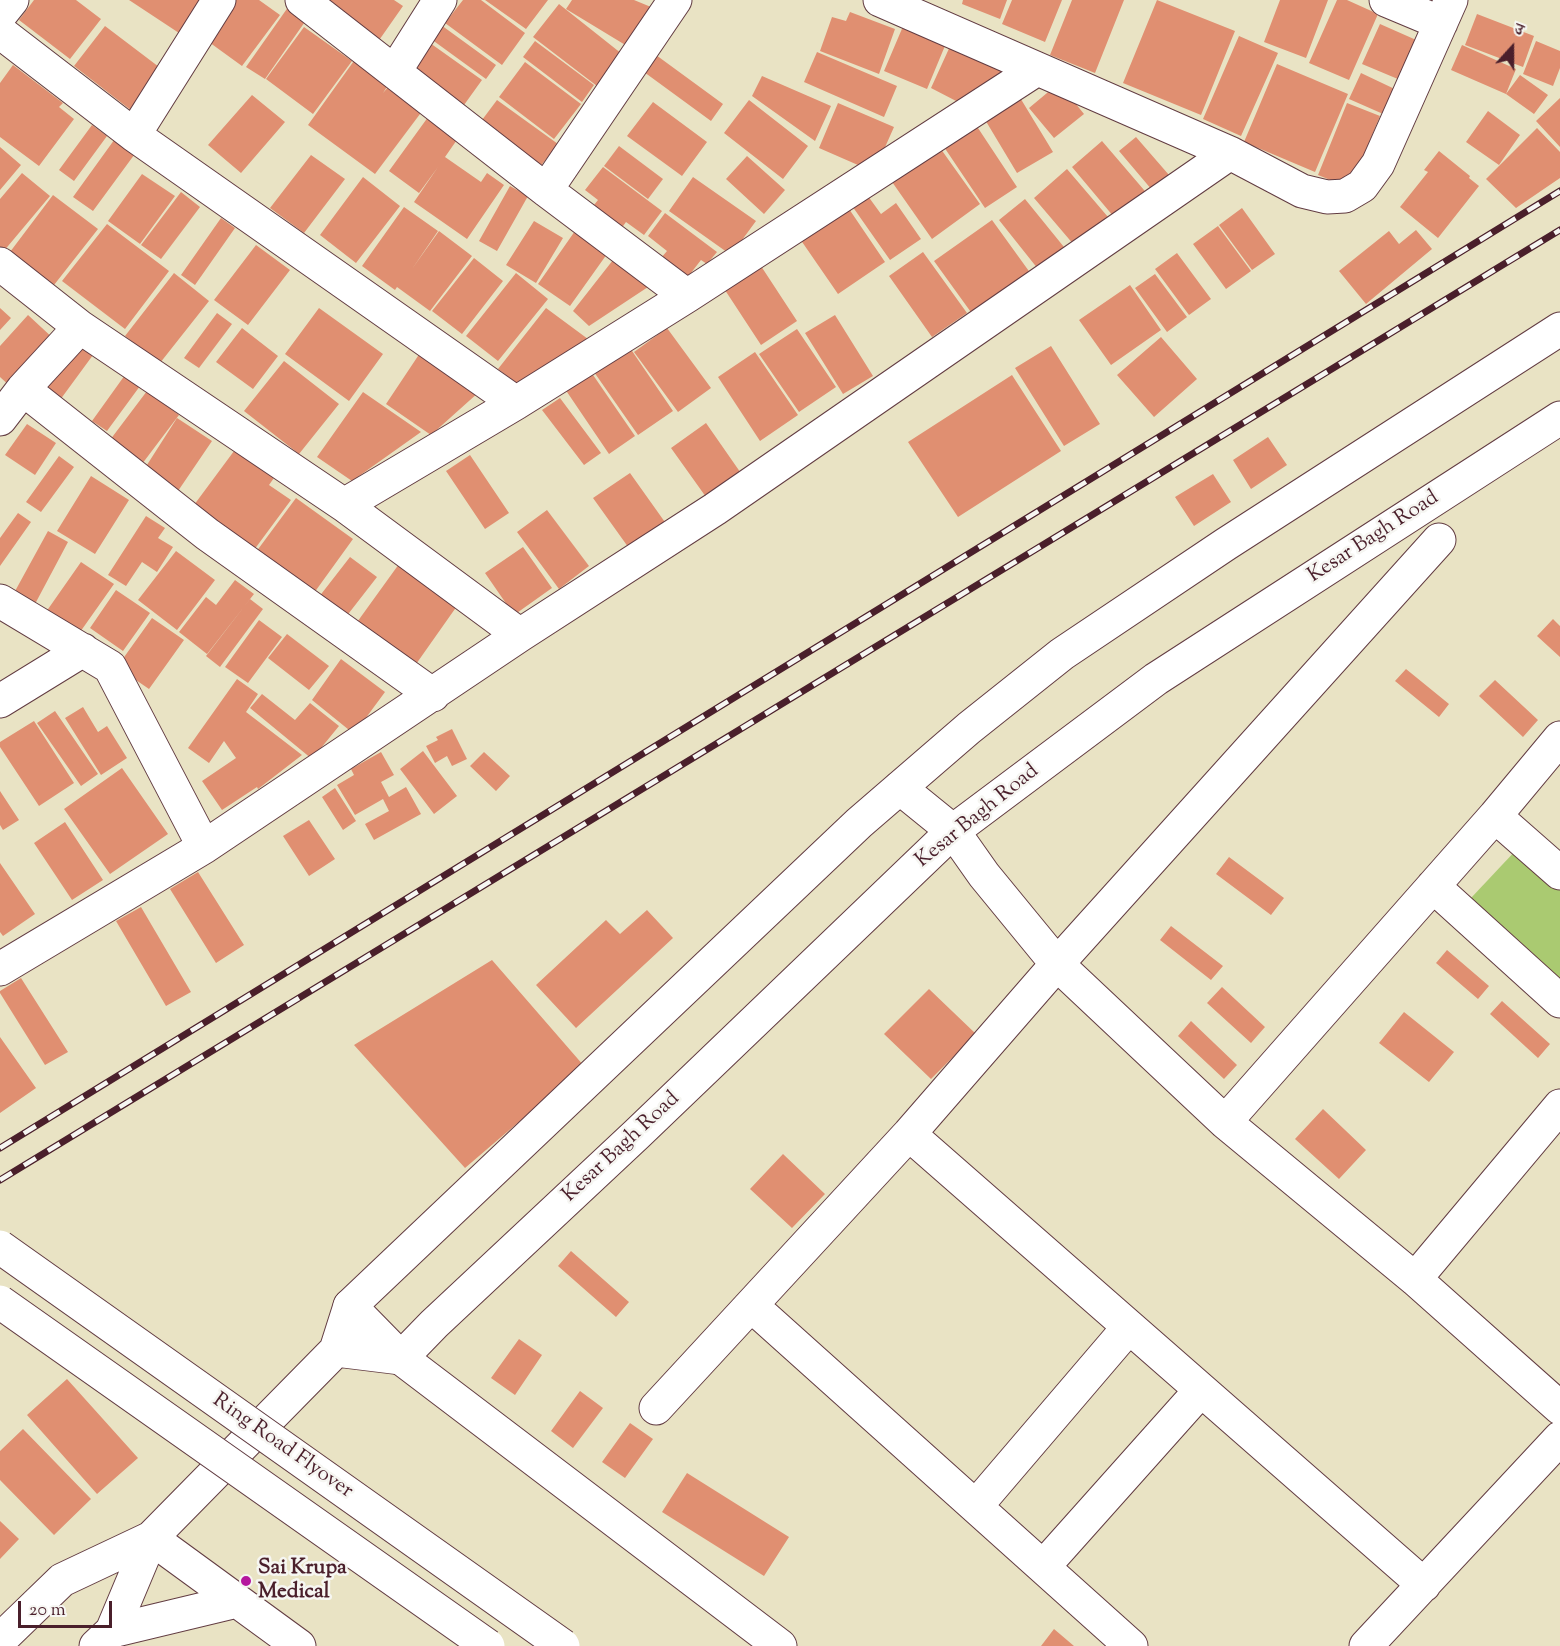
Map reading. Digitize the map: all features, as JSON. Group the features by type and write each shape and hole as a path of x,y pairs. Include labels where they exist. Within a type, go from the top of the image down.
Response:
{"main road":[{"path":"0,15 12,0"},
{"path":"134,135 219,0"},
{"path":"302,0 546,190 687,296"},
{"path":"395,71 440,0"},
{"path":"546,190 675,0"},
{"path":"880,0 1230,153 1302,191 1327,197 1345,196 1362,186 1378,164 1446,12 1386,0"},
{"path":"0,32 134,135 516,403"},
{"path":"344,506 516,403 687,296 1037,69"},
{"path":"0,969 204,847 520,635 715,509 1230,153"},
{"path":"0,264 80,327 344,506 520,635"},
{"path":"0,419 23,389 80,327"},
{"path":"104,1639 151,1538 336,1350 350,1306 859,823 969,728 1062,654 1226,544 1560,329"},
{"path":"23,389 207,534 433,695"},
{"name":"Kesar Bagh Road","path":"401,1358 434,1324 953,831 1156,679 1556,429"},
{"path":"656,1408 909,1134 1057,964 1439,540"},
{"path":"0,601 110,667 204,847"},
{"path":"0,701 83,650"},
{"path":"1225,1122 1495,816 1560,738"},
{"path":"900,788 953,831 984,875 1057,964 1225,1122 1415,1279 1560,1408"},
{"path":"1495,816 1560,873"},
{"path":"1433,886 1560,1002"},
{"path":"1415,1279 1560,1106"},
{"path":"909,1134 1424,1585"},
{"name":"Ring Road Flyover","path":"0,1247 563,1646"},
{"name":"Ring Road Flyover","path":"0,1302 488,1646"},
{"path":"350,1306 401,1358 780,1646"},
{"path":"752,1306 1131,1646"},
{"path":"976,1506 1129,1327"},
{"path":"336,1350 401,1358"},
{"path":"1043,1567 1201,1389"},
{"path":"1366,1646 1560,1438"},
{"path":"151,1538 298,1646"},
{"path":"0,1640 62,1580 151,1538"},
{"path":"104,1639 237,1601"}],"green space":[{"path":"1518,848 1560,887 1560,983 1471,898"}],"building":[{"path":"34,0 76,0 101,19 70,59 19,20"},
{"path":"129,0 201,0 179,33"},
{"path":"229,0 259,0 280,15 242,66 202,37"},
{"path":"323,0 394,0 403,6 375,46"},
{"path":"463,0 481,0 525,33 502,65 445,23"},
{"path":"485,0 548,0 526,29"},
{"path":"572,0 634,0 651,7 627,46 566,9"},
{"path":"963,0 1007,0 1000,19 962,4"},
{"path":"1012,0 1062,0 1045,42 1002,24"},
{"path":"1072,0 1124,0 1095,73 1050,55"},
{"path":"1157,0 1235,31 1201,115 1123,83"},
{"path":"1280,0 1328,0 1306,58 1264,42"},
{"path":"1337,0 1347,0 1378,14 1349,80 1309,63"},
{"path":"291,3 309,16 265,79 246,67"},
{"path":"559,4 622,54 597,86 533,37"},
{"path":"850,12 895,29 879,74 820,51 832,17 846,21"},
{"path":"1477,14 1534,36 1523,67 1465,45"},
{"path":"904,24 947,41 927,89 884,71"},
{"path":"1380,24 1423,43 1405,82 1362,64"},
{"path":"441,25 496,65 486,79 431,39"},
{"path":"105,26 163,70 132,111 74,66"},
{"path":"304,27 352,61 313,114 266,79"},
{"path":"1239,36 1278,53 1241,136 1203,119"},
{"path":"535,41 594,85 582,102 523,57"},
{"path":"1536,41 1560,51 1560,68 1553,86 1523,74"},
{"path":"952,42 1009,67 960,103 931,88"},
{"path":"430,43 482,80 464,105 412,69"},
{"path":"1462,45 1516,69 1506,94 1451,70"},
{"path":"817,52 897,86 884,117 804,82"},
{"path":"656,55 723,104 711,121 644,72"},
{"path":"356,58 390,82 383,93 389,86 423,110 375,174 308,125"},
{"path":"525,62 581,104 554,139 499,97"},
{"path":"1277,64 1348,94 1315,172 1244,142"},
{"path":"13,65 63,103 59,107 74,119 39,166 0,137 0,83"},
{"path":"1361,73 1401,92 1390,117 1349,99"},
{"path":"1520,75 1548,95 1534,114 1506,94"},
{"path":"762,76 831,106 815,141 752,96"},
{"path":"1059,83 1084,114 1054,138 1029,108"},
{"path":"1016,91 1053,152 1017,173 981,113"},
{"path":"252,95 285,122 241,173 208,145"},
{"path":"1560,98 1560,147 1536,121"},
{"path":"497,100 558,144 539,168 479,124"},
{"path":"749,100 808,146 783,179 724,133"},
{"path":"653,102 707,142 682,176 627,136"},
{"path":"838,103 894,127 874,172 819,148"},
{"path":"1347,103 1380,116 1350,188 1318,175"},
{"path":"1488,111 1520,135 1499,165 1466,142"},
{"path":"431,113 461,134 445,157 481,182 487,173 504,185 467,239 414,202 438,167 419,193 389,171"},
{"path":"92,125 107,136 74,181 59,170"},
{"path":"976,125 1017,187 985,208 944,147"},
{"path":"1537,128 1560,152 1560,178 1516,208 1486,179"},
{"path":"117,136 137,151 93,211 73,197"},
{"path":"1136,137 1169,175 1152,190 1119,151"},
{"path":"1102,141 1150,197 1119,223 1072,167"},
{"path":"938,145 980,204 932,239 890,179"},
{"path":"619,146 663,179 648,199 604,166"},
{"path":"0,147 21,165 0,190"},
{"path":"1439,151 1479,186 1438,238 1400,207 1428,172 1424,170"},
{"path":"311,155 345,179 304,233 270,208"},
{"path":"747,156 785,190 764,214 726,179"},
{"path":"603,167 662,211 644,235 626,222 615,237 586,215 598,200 585,190"},
{"path":"1067,169 1114,224 1080,252 1034,198"},
{"path":"22,173 50,196 3,252 0,249 0,199"},
{"path":"142,174 175,196 140,244 108,221"},
{"path":"363,177 400,206 356,263 320,235"},
{"path":"693,177 756,221 731,255 669,211"},
{"path":"510,186 528,196 497,251 479,241"},
{"path":"181,192 200,207 161,259 141,245"},
{"path":"865,192 881,214 896,203 921,239 890,260 850,203"},
{"path":"53,195 98,229 54,285 10,252"},
{"path":"1025,199 1068,252 1042,274 999,220"},
{"path":"845,203 885,262 838,294 798,236"},
{"path":"404,207 438,231 412,269 439,231 472,256 430,311 397,287 395,290 362,266"},
{"path":"1242,208 1275,254 1252,270 1219,225"},
{"path":"665,213 717,252 707,264 701,260 687,278 661,258 667,251 648,236"},
{"path":"221,218 235,228 195,285 181,275"},
{"path":"992,220 1031,274 973,315 934,261"},
{"path":"534,221 563,238 536,283 506,265"},
{"path":"107,224 169,271 125,329 62,281"},
{"path":"1218,226 1251,271 1226,289 1193,244"},
{"path":"1416,230 1432,249 1366,304 1339,271 1389,231 1399,244"},
{"path":"575,231 607,254 570,306 538,284"},
{"path":"256,245 290,270 248,325 214,300"},
{"path":"923,252 967,313 932,337 889,276"},
{"path":"1177,253 1211,299 1189,315 1155,269"},
{"path":"474,258 503,281 462,334 432,311"},
{"path":"613,260 648,287 589,326 573,311"},
{"path":"759,263 797,321 761,345 723,287"},
{"path":"174,273 209,301 160,363 125,336"},
{"path":"516,273 548,299 498,361 466,336"},
{"path":"1155,274 1187,317 1167,332 1135,288"},
{"path":"1130,285 1161,330 1111,365 1079,320"},
{"path":"0,308 11,318 0,330"},
{"path":"319,308 383,354 349,401 285,354"},
{"path":"546,308 592,342 516,383 498,369"},
{"path":"217,313 232,324 199,368 184,358"},
{"path":"28,315 55,340 12,388 0,377 0,346"},
{"path":"835,315 873,376 843,394 805,333"},
{"path":"242,328 278,356 253,389 216,362"},
{"path":"667,328 711,388 678,412 634,352"},
{"path":"797,329 836,387 799,412 759,354"},
{"path":"1161,337 1197,379 1154,417 1117,375"},
{"path":"78,344 93,355 60,400 45,389"},
{"path":"1051,346 1100,424 1064,446 1015,368"},
{"path":"630,348 673,411 638,435 594,372"},
{"path":"755,352 798,415 760,441 718,377"},
{"path":"420,353 479,392 431,435 386,404"},
{"path":"284,361 339,404 299,454 244,411"},
{"path":"591,372 635,436 609,454 565,389"},
{"path":"125,375 140,386 107,431 92,421"},
{"path":"1012,375 1061,451 958,517 908,442"},
{"path":"147,391 179,415 142,464 110,440"},
{"path":"363,392 421,432 352,481 317,457"},
{"path":"560,398 601,453 584,465 542,410"},
{"path":"177,418 212,441 178,491 145,468"},
{"path":"706,423 745,479 711,504 671,448"},
{"path":"27,424 56,443 35,475 5,455"},
{"path":"1268,437 1287,465 1251,489 1233,460"},
{"path":"237,447 276,475 269,485 291,500 254,550 194,505"},
{"path":"470,455 509,513 485,529 446,471"},
{"path":"59,456 74,467 41,512 26,502"},
{"path":"630,473 667,525 631,551 593,498"},
{"path":"1213,474 1231,502 1194,526 1175,497"},
{"path":"91,476 129,500 95,554 57,531"},
{"path":"296,498 353,539 314,593 256,552"},
{"path":"547,510 589,566 559,589 517,532"},
{"path":"18,513 31,522 0,566 0,538"},
{"path":"146,516 165,528 158,538 173,547 157,572 142,562 126,586 108,575"},
{"path":"48,531 68,542 35,604 14,593"},
{"path":"523,547 552,588 514,615 485,573"},
{"path":"176,551 215,580 177,630 138,600"},
{"path":"350,557 377,577 342,622 315,602"},
{"path":"81,562 114,584 78,635 46,612"},
{"path":"399,564 457,606 414,667 355,625"},
{"path":"235,580 254,594 207,654 179,632 206,597 216,605"},
{"path":"116,590 150,613 123,651 90,628"},
{"path":"250,599 263,609 220,667 206,656"},
{"path":"152,618 184,640 149,689 117,667"},
{"path":"1553,619 1560,626 1560,657 1537,636"},
{"path":"259,620 282,637 248,683 225,667"},
{"path":"287,634 329,666 309,690 268,658"},
{"path":"341,659 385,692 354,734 312,700"},
{"path":"1406,669 1449,704 1439,717 1395,681"},
{"path":"237,679 258,694 246,712 302,755 258,789 257,787 222,810 202,781 236,758 224,741 209,763 188,748"},
{"path":"1495,680 1538,720 1523,737 1479,696"},
{"path":"262,694 295,720 310,703 339,726 312,759 250,708"},
{"path":"83,707 98,732 107,726 127,758 101,775 65,718"},
{"path":"55,711 98,774 81,786 37,723"},
{"path":"34,721 74,783 39,806 0,747 0,742"},
{"path":"452,729 467,759 452,766 447,756 435,763 426,746 438,740 436,737"},
{"path":"423,751 457,796 434,814 400,769"},
{"path":"381,752 394,775 381,782 389,797 406,787 421,814 374,840 365,824 389,811 383,799 355,815 337,785 354,775 351,769"},
{"path":"484,752 510,776 496,791 470,766"},
{"path":"122,768 168,834 110,874 64,809"},
{"path":"335,788 356,821 343,830 322,797"},
{"path":"0,791 19,820 3,830 0,825"},
{"path":"309,820 335,859 309,876 283,836"},
{"path":"65,822 103,880 72,900 34,843"},
{"path":"1229,857 1284,898 1271,915 1216,874"},
{"path":"0,863 35,914 3,936 0,932"},
{"path":"198,872 244,945 216,963 170,889"},
{"path":"141,907 191,992 166,1006 116,921"},
{"path":"647,910 673,938 576,1028 536,985 606,920 620,934"},
{"path":"1171,926 1223,966 1211,980 1160,940"},
{"path":"1447,950 1489,986 1478,999 1436,963"},
{"path":"492,960 584,1066 465,1168 354,1045"},
{"path":"21,978 68,1052 45,1065 0,993"},
{"path":"1222,987 1265,1027 1251,1043 1207,1003"},
{"path":"929,989 976,1034 931,1079 884,1034"},
{"path":"1502,1001 1550,1044 1538,1058 1490,1014"},
{"path":"1404,1012 1454,1052 1429,1082 1379,1043"},
{"path":"1191,1021 1237,1065 1224,1079 1178,1036"},
{"path":"0,1037 36,1088 0,1113"},
{"path":"1323,1109 1366,1150 1339,1179 1295,1139"},
{"path":"783,1154 825,1194 792,1228 750,1189"},
{"path":"571,1251 629,1302 616,1317 558,1266"},
{"path":"519,1339 542,1355 515,1395 491,1378"},
{"path":"67,1379 138,1458 97,1494 27,1415"},
{"path":"580,1391 603,1408 573,1448 551,1431"},
{"path":"630,1423 653,1439 625,1478 602,1462"},
{"path":"23,1429 91,1499 54,1535 0,1480 0,1451"},
{"path":"687,1473 789,1537 764,1576 662,1512"},
{"path":"0,1521 19,1539 0,1559"},
{"path":"1054,1629 1074,1646 1041,1646"}],"railway":[{"path":"0,1148 1560,191"},
{"path":"0,1180 1560,230"}],"place":[{"name":"Sai Krupa Medical","path":"246,1581"}]}
